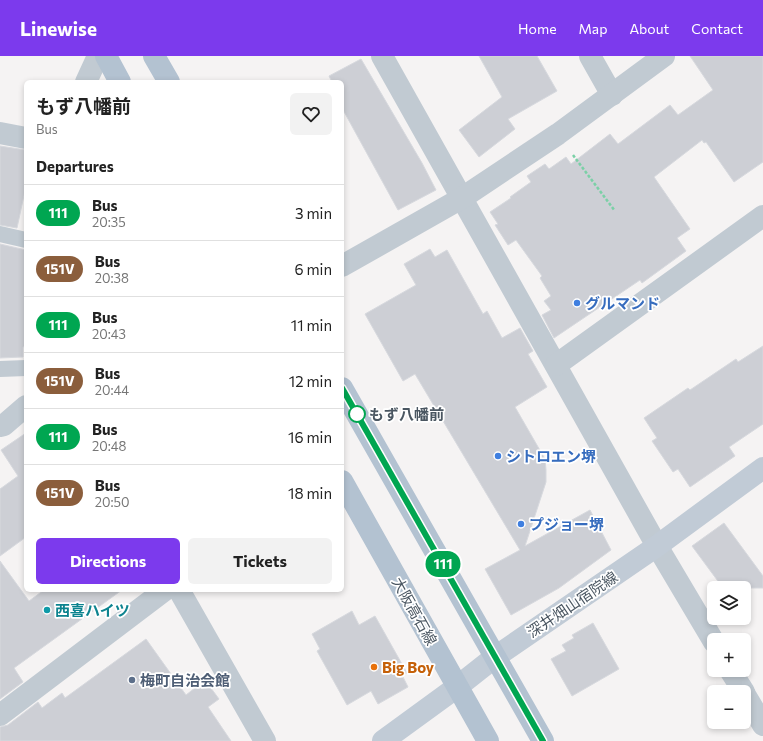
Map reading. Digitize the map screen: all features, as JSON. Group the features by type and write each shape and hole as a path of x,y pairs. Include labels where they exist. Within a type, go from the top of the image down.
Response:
{"main road":[{"path":"106,56 119,80"},
{"path":"154,56 168,80"},
{"path":"344,392 543,741"},
{"name":"深井畑山宿院線","path":"382,741 457,687 495,657 657,546 763,468"},
{"name":"大阪高石線","path":"344,485 488,741"}],"street":[{"path":"87,80 98,56"},
{"path":"382,56 657,546 709,633"},
{"path":"590,56 612,95"},
{"path":"344,265 462,198 558,134 664,56"},
{"path":"0,133 24,138"},
{"path":"556,365 763,216"},
{"path":"0,426 24,408"},
{"path":"0,715 162,592"},
{"path":"180,592 265,741"},
{"path":"751,704 763,725"}],"lane":[{"path":"0,234 24,240"},
{"path":"0,369 24,368"}],"path":[{"path":"558,134 615,211"}],"building":[{"path":"479,56 537,56 557,91 508,119 515,129 479,157 459,130 502,97"},
{"path":"690,56 763,56 763,162 734,182 706,142 704,143 702,140 654,177 690,229 677,238 686,251 642,283 640,280 554,338 542,315 551,310 544,301 551,296 540,278 542,276 516,240 508,245 495,225 498,224 490,212 531,182 527,176 545,164 549,169 566,157 571,164 610,134 618,144 670,105 678,115 713,90"},
{"path":"361,59 422,163 436,190 398,210 344,112 344,80 331,80 329,76"},
{"path":"0,146 24,150 24,195 17,228 0,225"},
{"path":"0,244 24,250 24,347 23,357 0,358"},
{"path":"430,249 435,257 447,250 483,314 487,311 502,338 520,328 533,351 528,354 547,387 515,407 545,459 546,470 546,482 525,546 590,510 611,550 559,588 511,615 485,569 520,550 415,374 403,381 365,314 416,285 404,264"},
{"path":"763,346 763,424 729,447 735,456 690,487 678,469 673,472 652,441 657,438 644,418 688,388 690,390 736,359 738,362"},
{"path":"24,434 24,538 0,556 0,489 18,476 1,450"},
{"path":"724,523 763,576 763,588 751,588 751,581 718,581 692,546"},
{"name":"西喜ハイツ","path":"0,561 29,601 41,592 119,592 14,668 23,682 0,699"},
{"path":"352,611 359,625 375,616 407,673 402,675 408,687 378,704 371,691 347,705 317,651 320,649 312,634"},
{"path":"593,623 619,669 572,696 551,659 566,651 562,645 574,638 572,635"},
{"path":"146,639 186,695 205,680 219,699 208,707 231,741 0,741 0,727 8,725 38,702 42,708 62,693 65,698"}],"bus line":[{"name":"111","path":"344,392 543,741"}],"place":[{"name":"グルマンド","path":"577,303"},
{"name":"もず八幡前","path":"357,414"},
{"name":"シトロエン堺","path":"498,456"},
{"name":"プジョー堺","path":"521,524"},
{"name":"西喜ハイツ","path":"47,610"},
{"name":"Big Boy","path":"374,667"},
{"name":"梅町自治会館","path":"132,680"}]}
